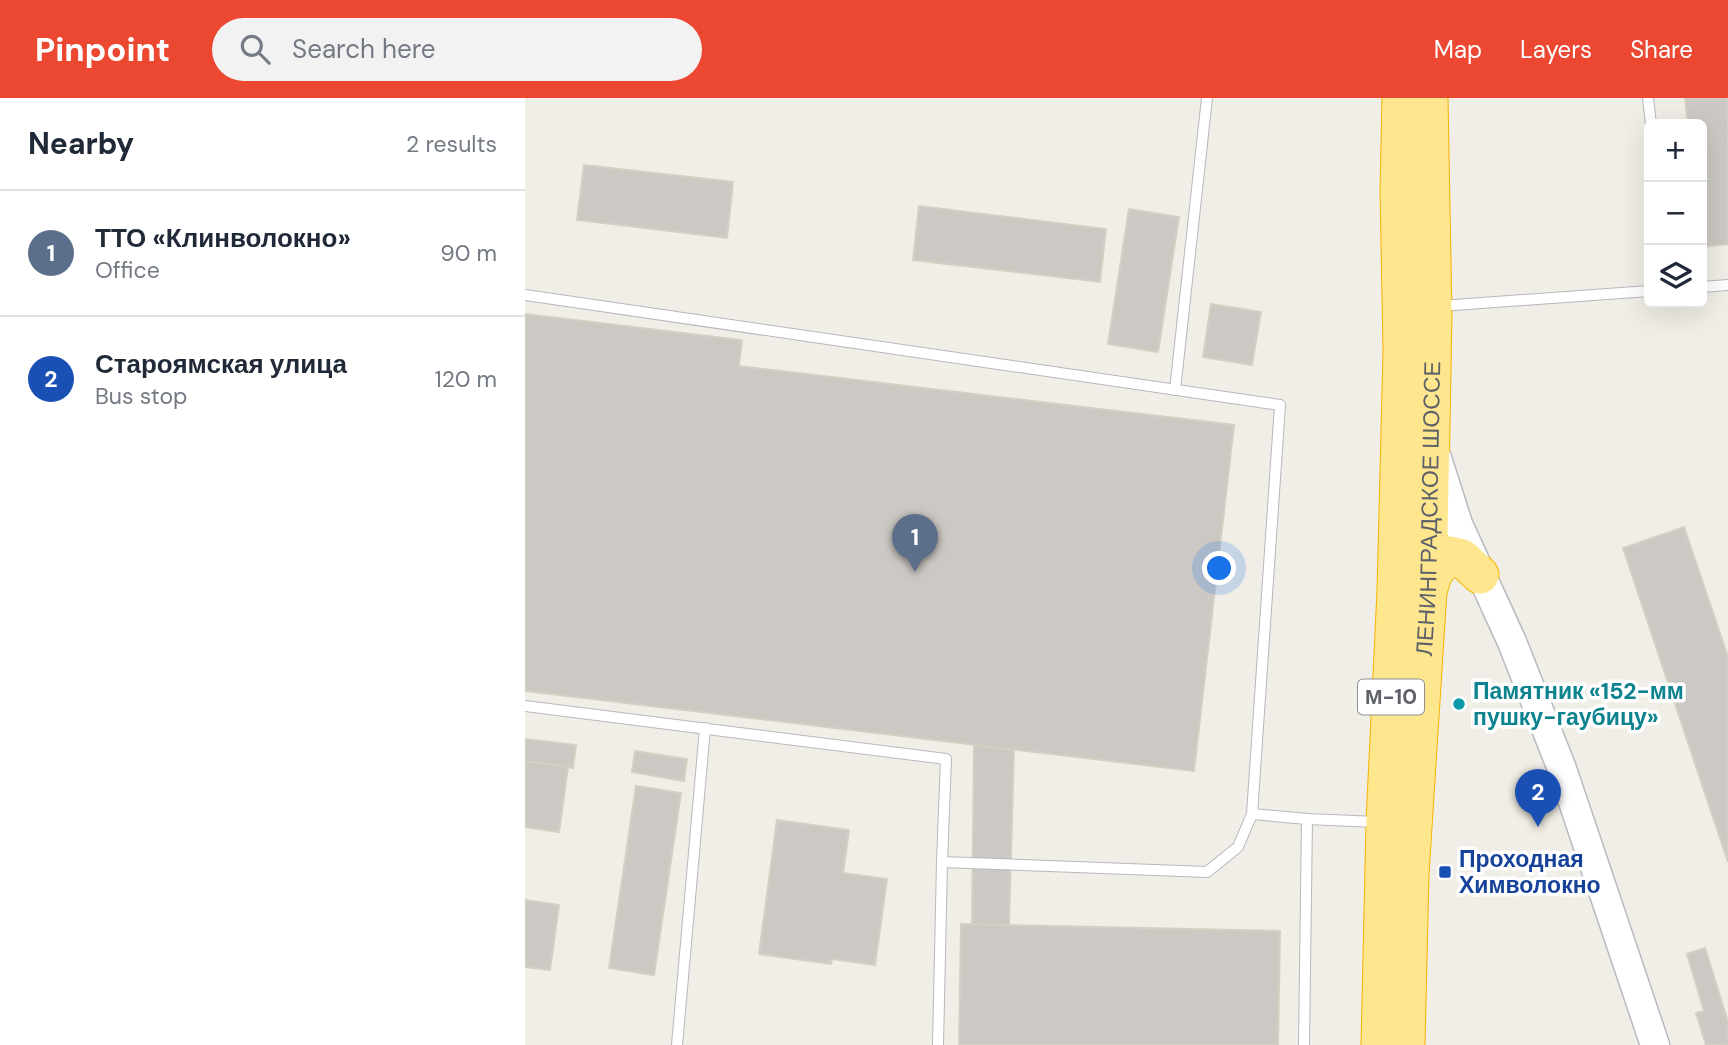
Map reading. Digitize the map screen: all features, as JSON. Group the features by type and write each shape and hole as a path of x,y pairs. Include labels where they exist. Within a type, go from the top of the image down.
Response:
{"highway":[{"name":"ЛЕНИНГРАДСКОЕ ШОССЕ","path":"1380,1045 1402,350 1399,191 1401,98"},
{"name":"ЛЕНИНГРАДСКОЕ ШОССЕ","path":"1406,1045 1410,874 1428,591 1433,311 1429,98"},
{"path":"1428,591 1434,572 1450,555 1462,558 1480,575"}],"street":[{"path":"1433,311 1446,443 1479,530 1512,642"},
{"path":"1402,350 1458,524 1512,642 1562,769 1655,1045"}],"lane":[{"path":"1175,390 1207,98"},
{"path":"1648,98 1650,119"},
{"path":"1707,287 1728,285"},
{"path":"1433,311 1644,291"},
{"path":"525,295 1280,405 1252,814 1238,847 1207,873 942,862"},
{"path":"525,706 947,759 938,1045"},
{"path":"677,1045 705,729"},
{"path":"1252,814 1385,822"},
{"path":"1304,1045 1307,819"}],"building":[{"path":"1685,98 1728,98 1728,244 1707,246 1707,119 1687,119"},
{"path":"584,165 733,182 727,238 577,220"},
{"path":"919,206 1106,229 1100,282 913,260"},
{"path":"1129,209 1179,217 1158,352 1108,344"},
{"path":"1211,304 1261,312 1252,365 1203,357"},
{"path":"525,314 742,340 739,366 1234,425 1194,771 525,691"},
{"path":"1684,527 1728,657 1728,862 1623,548"},
{"path":"525,739 576,745 573,768 525,761"},
{"path":"974,745 1014,750 1009,925 972,925"},
{"path":"635,751 687,759 684,781 632,772"},
{"path":"525,761 568,767 559,832 525,827"},
{"path":"636,786 681,793 654,975 609,968"},
{"path":"777,820 849,830 843,873 887,879 875,965 832,959 831,964 759,954"},
{"path":"525,900 559,905 550,970 525,967"},
{"path":"961,924 1280,931 1278,1045 959,1045"},
{"path":"1705,948 1728,1022 1728,1045 1706,1045 1696,1013 1704,1011 1687,954"}],"place":[{"name":"ТТО «Клинволокно»","path":"915,572"},
{"name":"Памятник «152-мм пушку-гаубицу»","path":"1459,704"},
{"name":"Староямская улица","path":"1538,827"},
{"name":"Проходная Химволокно","path":"1445,872"}]}
